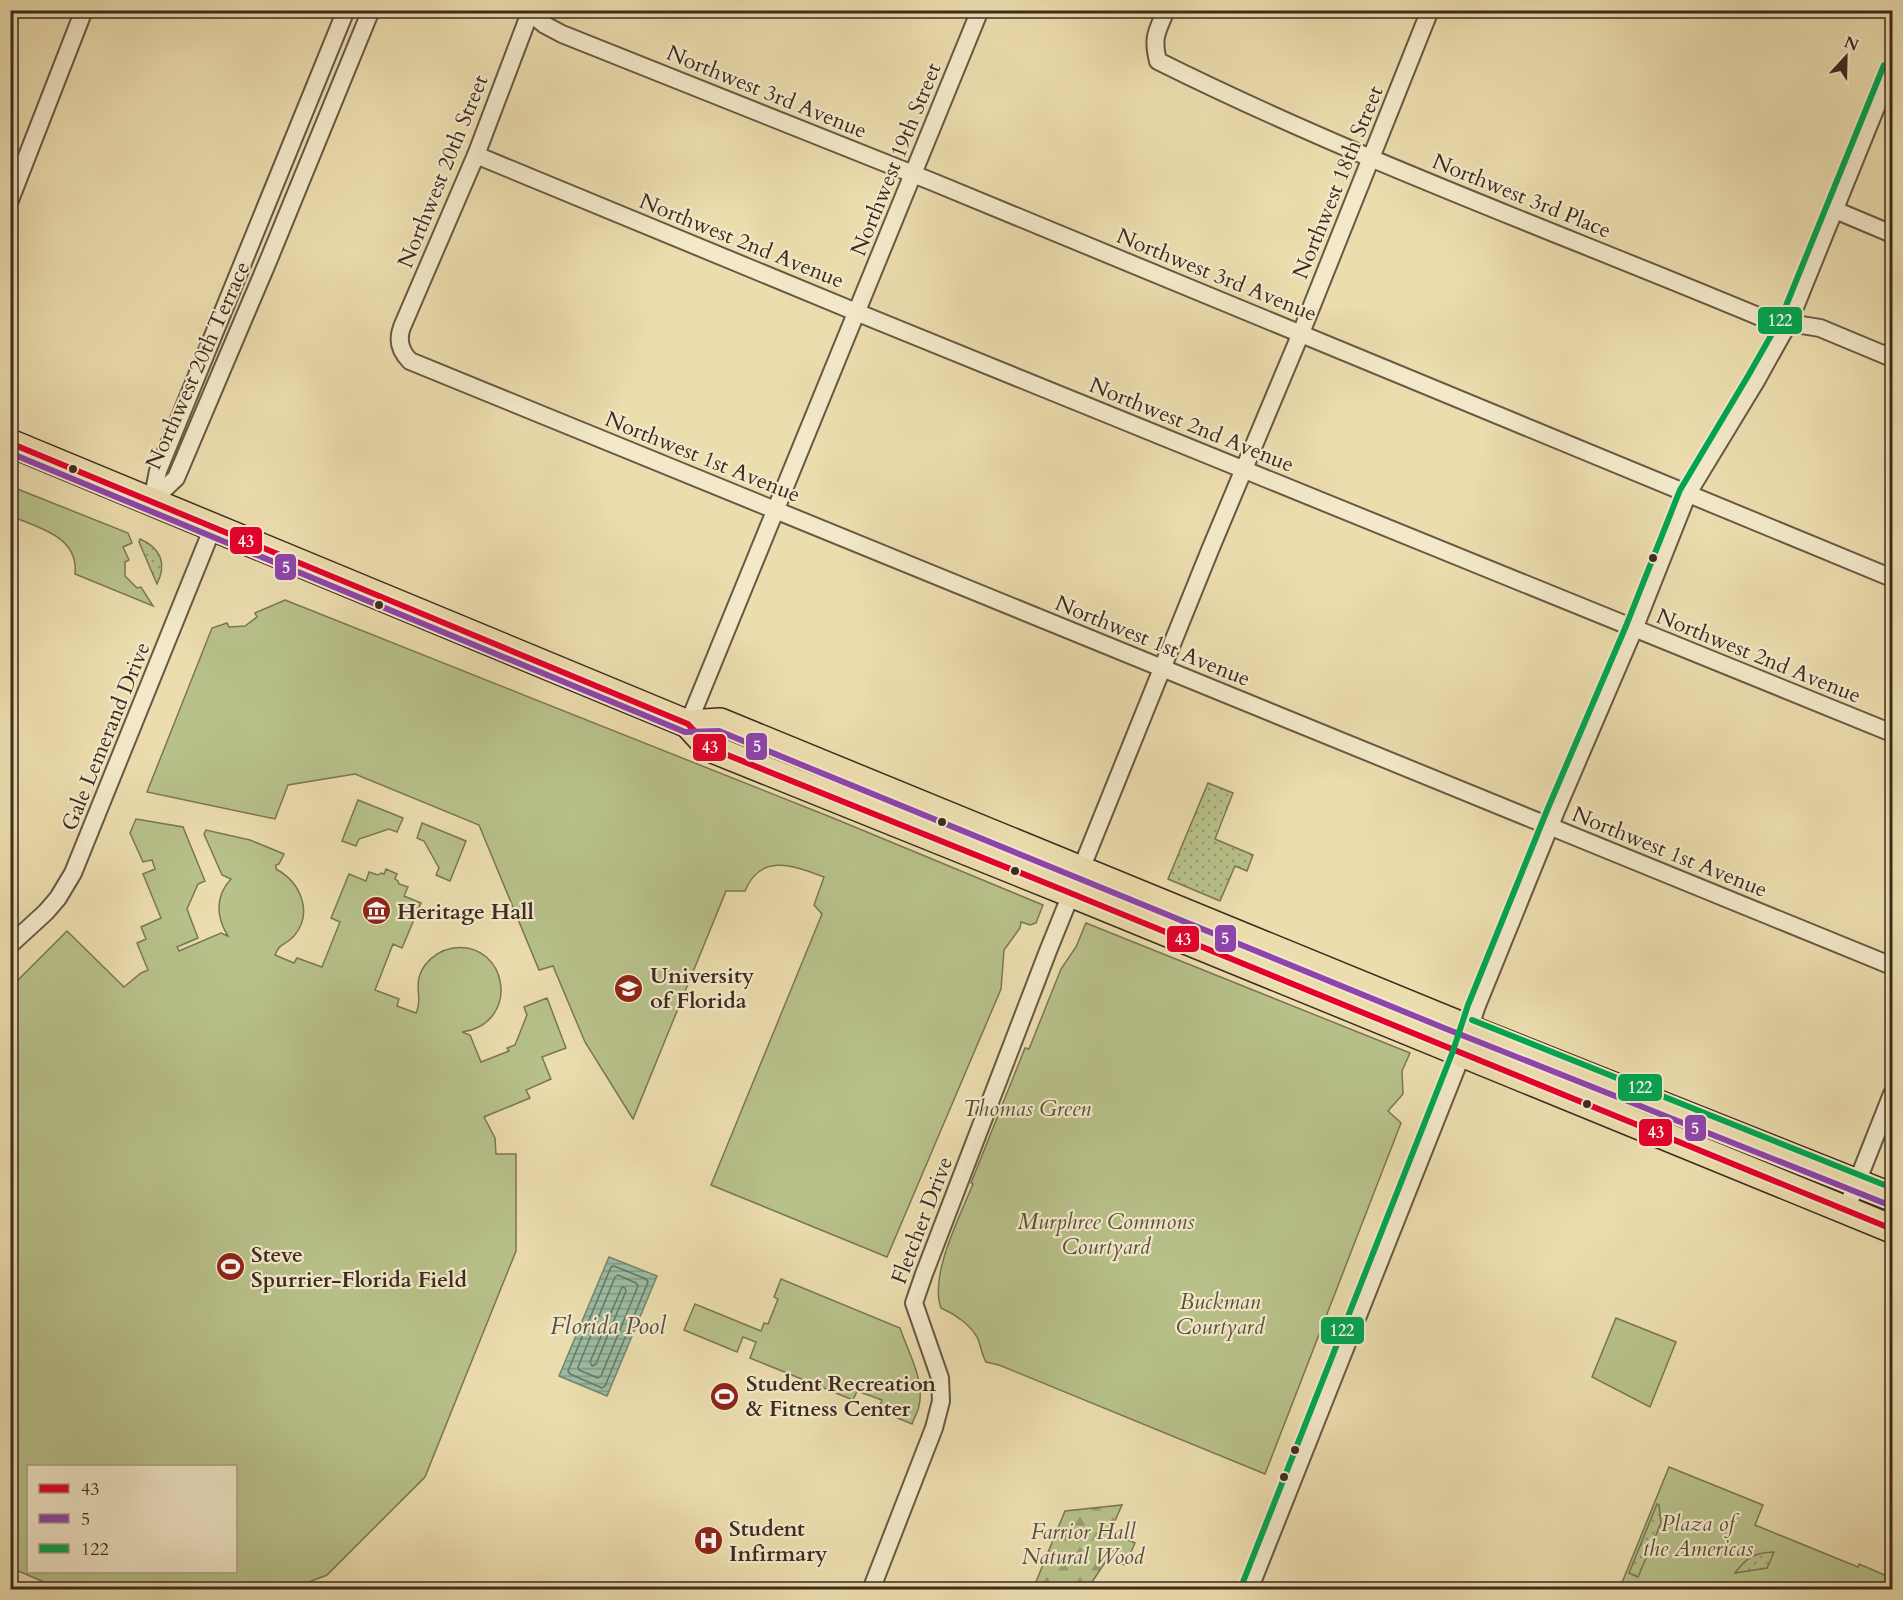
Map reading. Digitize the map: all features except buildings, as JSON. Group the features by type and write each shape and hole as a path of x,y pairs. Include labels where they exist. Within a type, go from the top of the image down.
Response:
{"main road":[{"path":"10,442 688,724 720,722 1077,882 1466,1041 1893,1229"},
{"path":"1466,1041 1893,1197"}],"street":[{"path":"10,200 84,10"},
{"name":"Northwest 20th Terrace","path":"152,501 158,471 346,10"},
{"name":"Northwest 20th Terrace","path":"152,501 176,478 286,219 370,10"},
{"name":"Northwest 19th Street","path":"688,724 980,10"},
{"name":"Northwest 3rd Place","path":"1166,10 1154,44 1158,61 1204,84 1371,158 1765,319 1820,328 1893,358"},
{"name":"Northwest 18th Street","path":"1077,882 1161,668 1301,333 1430,10"},
{"name":"Northwest 3rd Avenue","path":"530,11 545,25 562,34 913,174 1893,578"},
{"name":"Northwest 20th Street","path":"402,350 399,337 402,327 476,154 530,11"},
{"path":"1250,1590 1550,826 1634,629 1688,493 1789,322 1893,68"},
{"path":"320,75 340,84"},
{"name":"Northwest 2nd Avenue","path":"476,154 856,312 1893,733"},
{"path":"1835,210 1893,234"},
{"path":"264,211 286,219"},
{"name":"Northwest 1st Avenue","path":"402,350 414,363 1893,966"},
{"name":"Gale Lemerand Drive","path":"10,945 46,912 58,898 73,873 213,527"},
{"name":"Fletcher Drive","path":"871,1590 934,1428 941,1401 939,1378 914,1303 1044,962 1077,882"},
{"path":"1846,1210 1893,1094"}],"green space":[{"path":"10,486 128,533 132,543 123,547 129,560 125,562 125,576 137,588 141,587 153,606 75,574 75,561 64,542 55,535 11,516"},
{"path":"140,539 153,547 160,557 162,570 157,584 139,542"},
{"path":"285,600 833,818 1043,905 1036,923 1030,925 1021,922 1020,928 1004,950 1001,989 887,1257 711,1185 822,914 814,905 824,877 790,866 779,865 760,871 745,891 726,891 633,1119 585,1042 553,966 539,970 479,825 355,774 288,785 275,819 147,792 212,628 227,623 229,627 245,626 257,617 255,613"},
{"path":"1208,783 1233,793 1215,839 1253,855 1247,871 1235,866 1220,901 1168,879"},
{"path":"358,800 403,818 397,832 389,829 359,839 356,846 342,841"},
{"path":"136,819 183,827 205,881 198,884 187,909 198,938 177,947 179,951 221,933 228,936 221,921 219,907 222,892 231,879 222,875 204,834 206,830 250,840 284,854 279,864 276,865 276,869 298,890 302,898 303,917 294,936 281,946 275,955 294,963 297,958 322,967 340,922 331,918 349,874 366,881 369,872 384,874 386,869 397,874 395,879 399,884 408,887 404,896 421,903 402,948 393,944 375,990 399,999 397,1006 416,1013 419,1002 419,979 425,965 437,954 449,949 472,949 486,957 496,969 501,984 500,1000 493,1015 481,1026 462,1032 470,1035 481,1062 509,1051 507,1048 515,1045 527,1015 524,1007 547,998 566,1048 542,1057 551,1079 526,1090 530,1098 484,1117 495,1138 496,1154 516,1154 516,1251 425,1477 327,1575 291,1589 63,1590 11,1568 11,987 67,931 124,987 148,970 137,943 146,939 141,927 161,918 143,874 155,869 152,860 143,862 130,833"},
{"path":"422,823 466,841 450,881 436,875 439,868 424,841 417,838"},
{"path":"1086,923 1410,1053 1402,1071 1403,1094 1388,1111 1401,1123 1265,1474 999,1365 986,1362 978,1339 971,1329 957,1317 941,1308 938,1295 942,1263 973,1184 971,1183 1025,1048 1029,1049 1061,969 1076,947"},
{"path":"781,1279 900,1328 920,1386 919,1406 912,1424 878,1410 882,1400 857,1391 853,1400 750,1358 756,1342 743,1337 737,1352 684,1330 695,1304 761,1331 764,1323 768,1324 778,1299 774,1297"},
{"path":"1616,1318 1676,1342 1650,1407 1592,1377"},
{"name":"Plaza of the Americas","path":"1669,1467 1763,1505 1755,1525 1858,1567 1859,1564 1892,1578 1892,1590 1619,1590"},
{"path":"1657,1504 1661,1523 1638,1577 1629,1573"},
{"name":"Farrior Hall Natural Wood","path":"1122,1505 1110,1532 1135,1543 1125,1565 1108,1558 1090,1585 1077,1586 1075,1589 1033,1589 1065,1511"},
{"path":"1774,1552 1767,1568 1735,1573 1752,1557 1761,1553"}],"water":[{"name":"Florida Pool","path":"609,1257 657,1276 607,1396 559,1376"}],"transit line":[{"name":"122","path":"1241,1587 1453,1051 1468,1005 1548,808 1626,626 1680,490 1781,318 1884,65"},
{"name":"43","path":"10,443 688,724 710,748 1892,1229"},
{"name":"5","path":"10,453 685,732 719,731 1444,1028 1889,1205"},
{"name":"122","path":"1472,1020 1892,1188"}],"place":[{"name":"Heritage Hall","path":"376,911"},
{"name":"University of Florida","path":"629,988"},
{"name":"Steve Spurrier-Florida Field","path":"230,1267"},
{"name":"Student Recreation & Fitness Center","path":"725,1396"},
{"name":"Student Infirmary","path":"708,1541"}],"park label":[{"name":"Thomas Green","path":"1027,1108"},
{"name":"Murphree Commons Courtyard","path":"1106,1234"},
{"name":"Buckman Courtyard","path":"1220,1314"}]}
